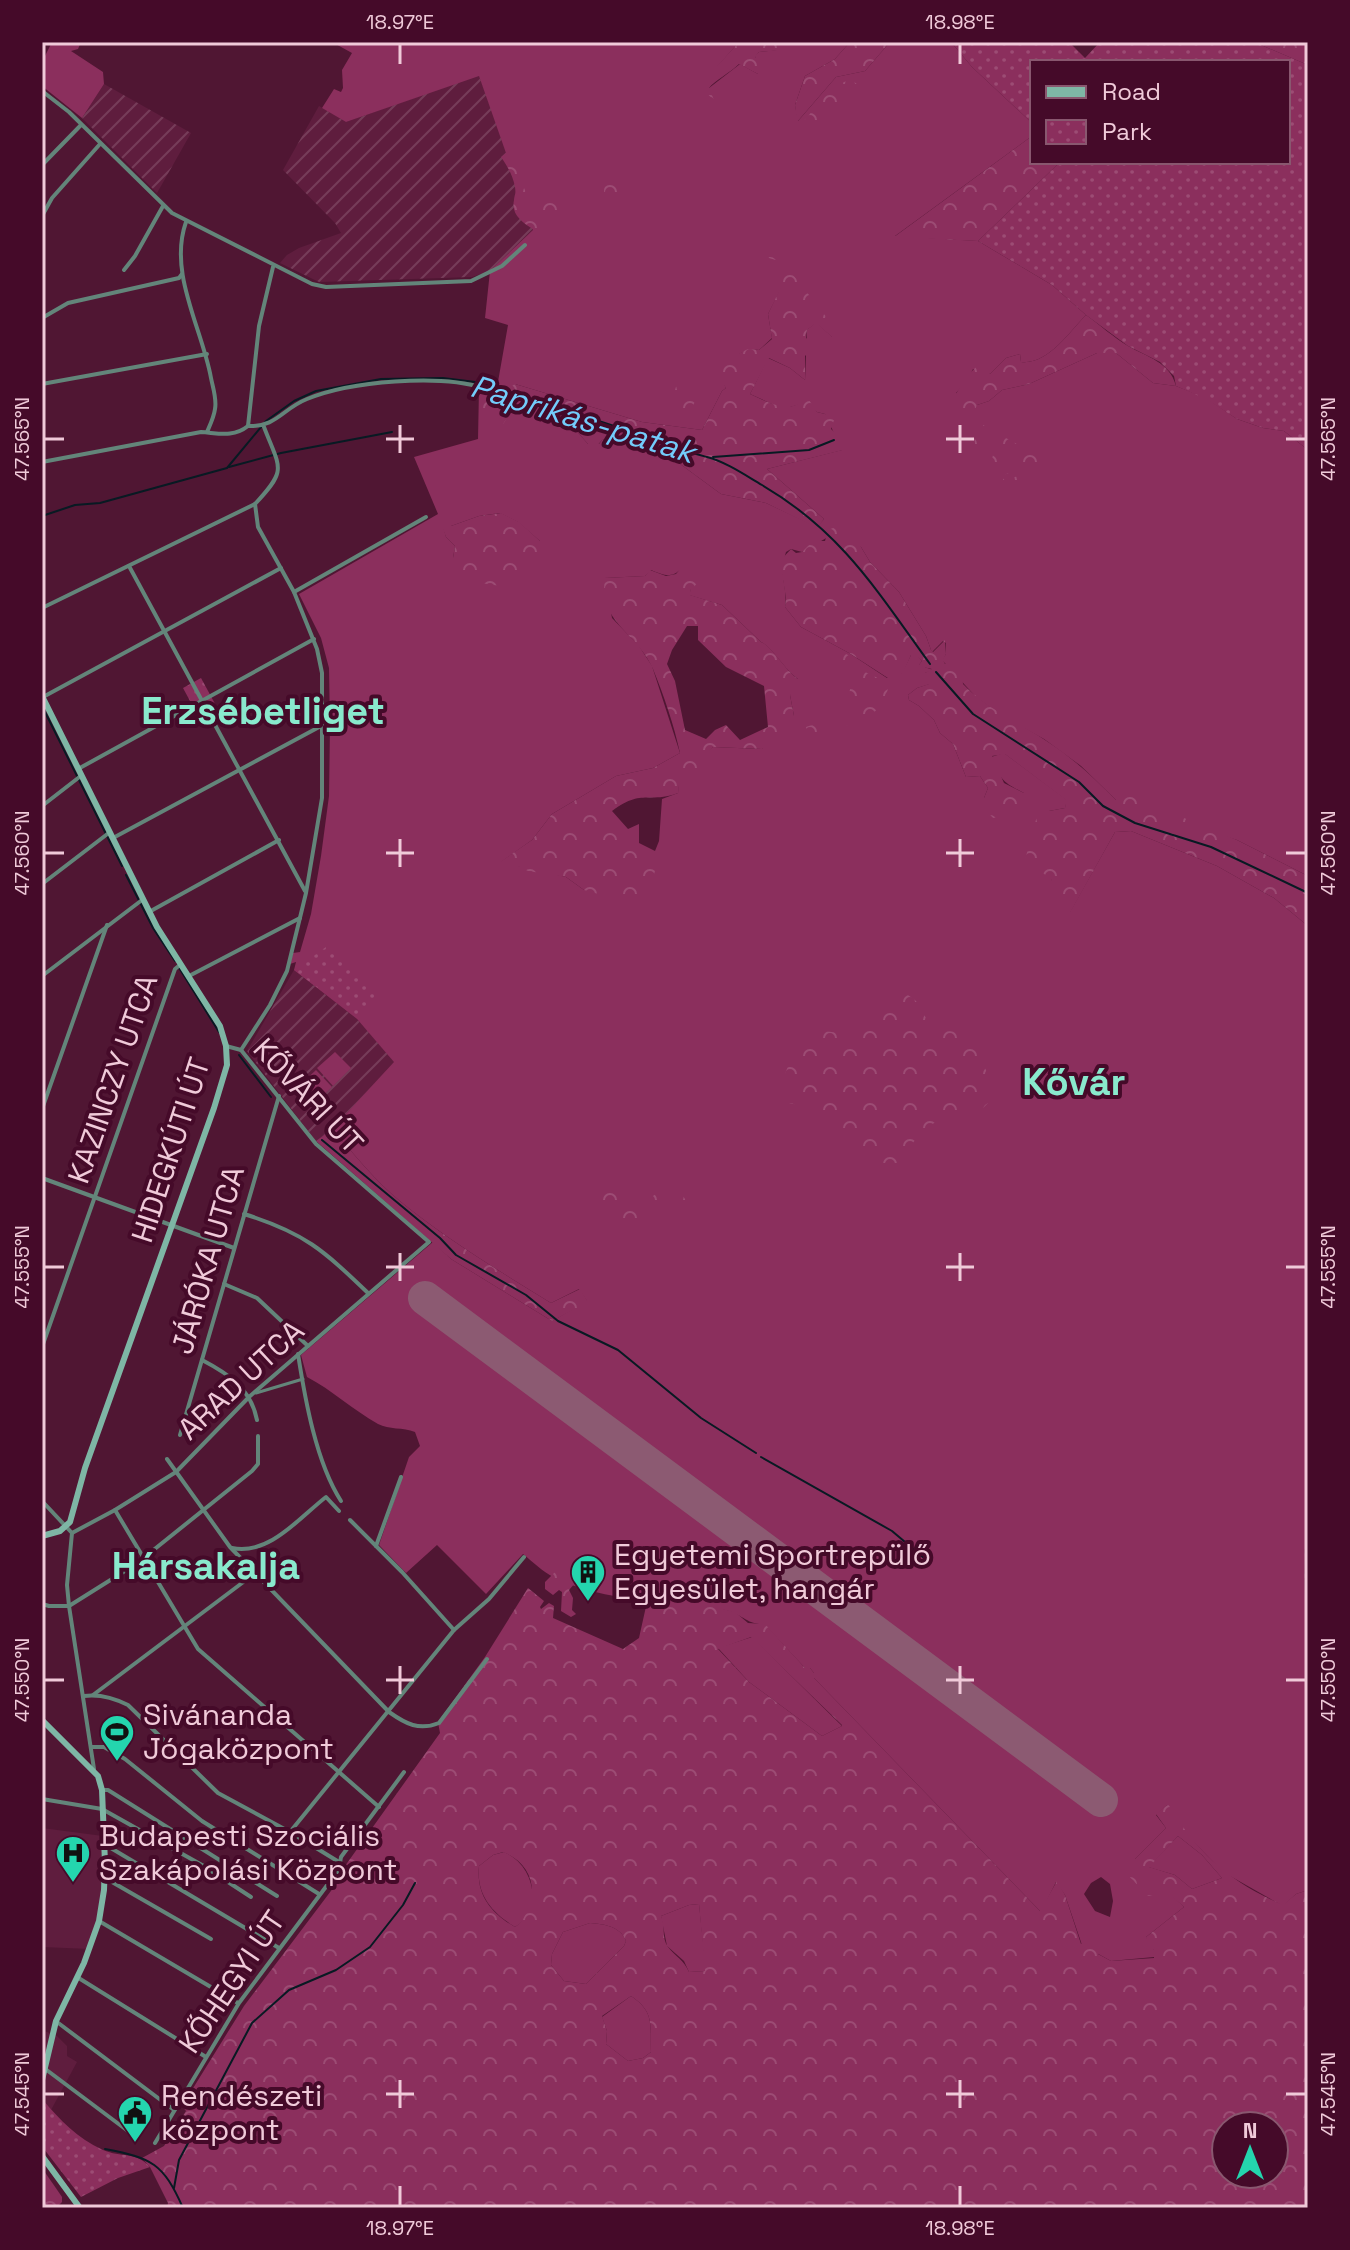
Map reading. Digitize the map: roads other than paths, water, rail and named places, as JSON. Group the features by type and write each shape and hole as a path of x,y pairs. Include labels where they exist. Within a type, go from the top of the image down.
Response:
{"main road":[{"name":"HIDEGKÚTI ÚT","path":"42,696 141,900 179,965 215,1016 226,1046 227,1065 82,1476 69,1529"},
{"path":"42,1536 69,1529"},
{"path":"42,1720 94,1769 102,1790 105,1878 99,1921 56,2021 42,2080"},
{"path":"42,2156 80,2208"}],"street":[{"path":"42,91 163,206 186,222 312,284 326,287 471,281 489,274 525,245"},
{"path":"42,165 81,125"},
{"path":"42,216 52,198 100,144"},
{"path":"124,270 163,206"},
{"path":"186,222 181,236 182,274 207,354 216,407 207,432"},
{"path":"248,426 259,326 273,267"},
{"path":"42,318 68,303 179,278 182,274"},
{"path":"42,384 207,354"},
{"path":"42,462 207,432 227,434 248,426 261,426 307,399 370,385 437,382 484,388"},
{"path":"42,608 255,504 276,481 279,470 261,426"},
{"path":"241,1050 283,981 306,893 322,798 322,673 314,639 294,592 258,527 255,504"},
{"path":"294,592 426,517"},
{"path":"129,566 306,893"},
{"path":"42,696 281,568"},
{"path":"42,806 79,775 202,701 314,639"},
{"path":"42,884 109,834 241,771 321,726"},
{"path":"149,912 279,840"},
{"path":"42,976 141,900"},
{"path":"189,976 300,918"},
{"path":"42,1109 107,925"},
{"name":"KAZINCZY UTCA","path":"42,1347 179,965"},
{"name":"KŐVÁRI ÚT","path":"226,1046 241,1050 316,1144 429,1242"},
{"name":"JÁRÓKA UTCA","path":"180,1435 279,1096"},
{"path":"42,1178 234,1248"},
{"path":"244,1214 302,1236 325,1252 368,1293"},
{"name":"ARAD UTCA","path":"69,1529 115,1510 176,1472 249,1397 429,1242"},
{"path":"224,1284 257,1298 308,1346"},
{"path":"298,1354 316,1436 334,1490 341,1501"},
{"path":"202,1360 230,1376 249,1397 257,1420"},
{"path":"256,1393 304,1379"},
{"path":"42,1604 69,1606 144,1558 258,1464 258,1436"},
{"path":"167,1459 230,1547 389,1712 406,1724 418,1727 439,1723 487,1659"},
{"path":"376,1546 401,1477"},
{"path":"230,1547 243,1550 259,1547 326,1497 339,1511"},
{"path":"42,1501 69,1529 69,1606 94,1769"},
{"path":"115,1510 198,1649 379,1807"},
{"path":"350,1520 454,1630"},
{"path":"290,1832 454,1630 489,1599 524,1557"},
{"path":"93,1695 255,1573"},
{"path":"84,1696 117,1699 137,1711 218,1793 339,1862"},
{"path":"92,1747 104,1747 125,1759 202,1821 320,1894"},
{"name":"KŐHEGYI ÚT","path":"155,2143 239,2003 338,1870 339,1862 404,1772"},
{"path":"102,1790 108,1790 277,1896"},
{"path":"42,1799 102,1809 202,1865 251,1897"},
{"path":"104,1844 279,1948"},
{"path":"105,1878 211,1939"},
{"path":"99,1921 239,2003"},
{"path":"77,1977 206,2057"},
{"path":"56,2021 174,2110"},
{"path":"44,2068 128,2131"}],"waterway":[{"name":"Paprikás-patak","path":"42,516 227,468 266,421 294,401 316,391 381,379 443,378 483,383 714,459 762,485 790,503 836,543 875,588 930,664"},
{"path":"229,467 281,453 392,432"},
{"path":"713,457 809,450 834,440"},
{"name":"Paprikás-patak","path":"936,672 973,714 1079,782 1103,806 1135,823 1211,847 1308,893"},
{"path":"42,706 122,866"},
{"path":"126,875 153,928 175,961"},
{"path":"178,966 219,1032"},
{"path":"239,1055 271,1097"},
{"path":"322,1140 440,1238 456,1255 526,1295 558,1321 618,1350 701,1418 756,1453"},
{"path":"761,1457 892,1531 924,1558"},
{"path":"174,2188 179,2160 252,2023 289,1990 336,1970 370,1947 403,1905 415,1883"},
{"path":"105,2149 154,2165 169,2181 183,2208"}],"place":[{"name":"Egyetemi Sportrepülő Egyesület, hangár","path":"588,1603"},
{"name":"Sivánanda Jógaközpont","path":"117,1763"},
{"name":"Budapesti Szociális Szakápolási Központ","path":"73,1884"},
{"name":"Rendészeti központ","path":"135,2144"}],"district":[{"name":"Erzsébetliget","path":"263,711"},
{"name":"Kővár","path":"1074,1082"},
{"name":"Hársakalja","path":"206,1566"}]}
